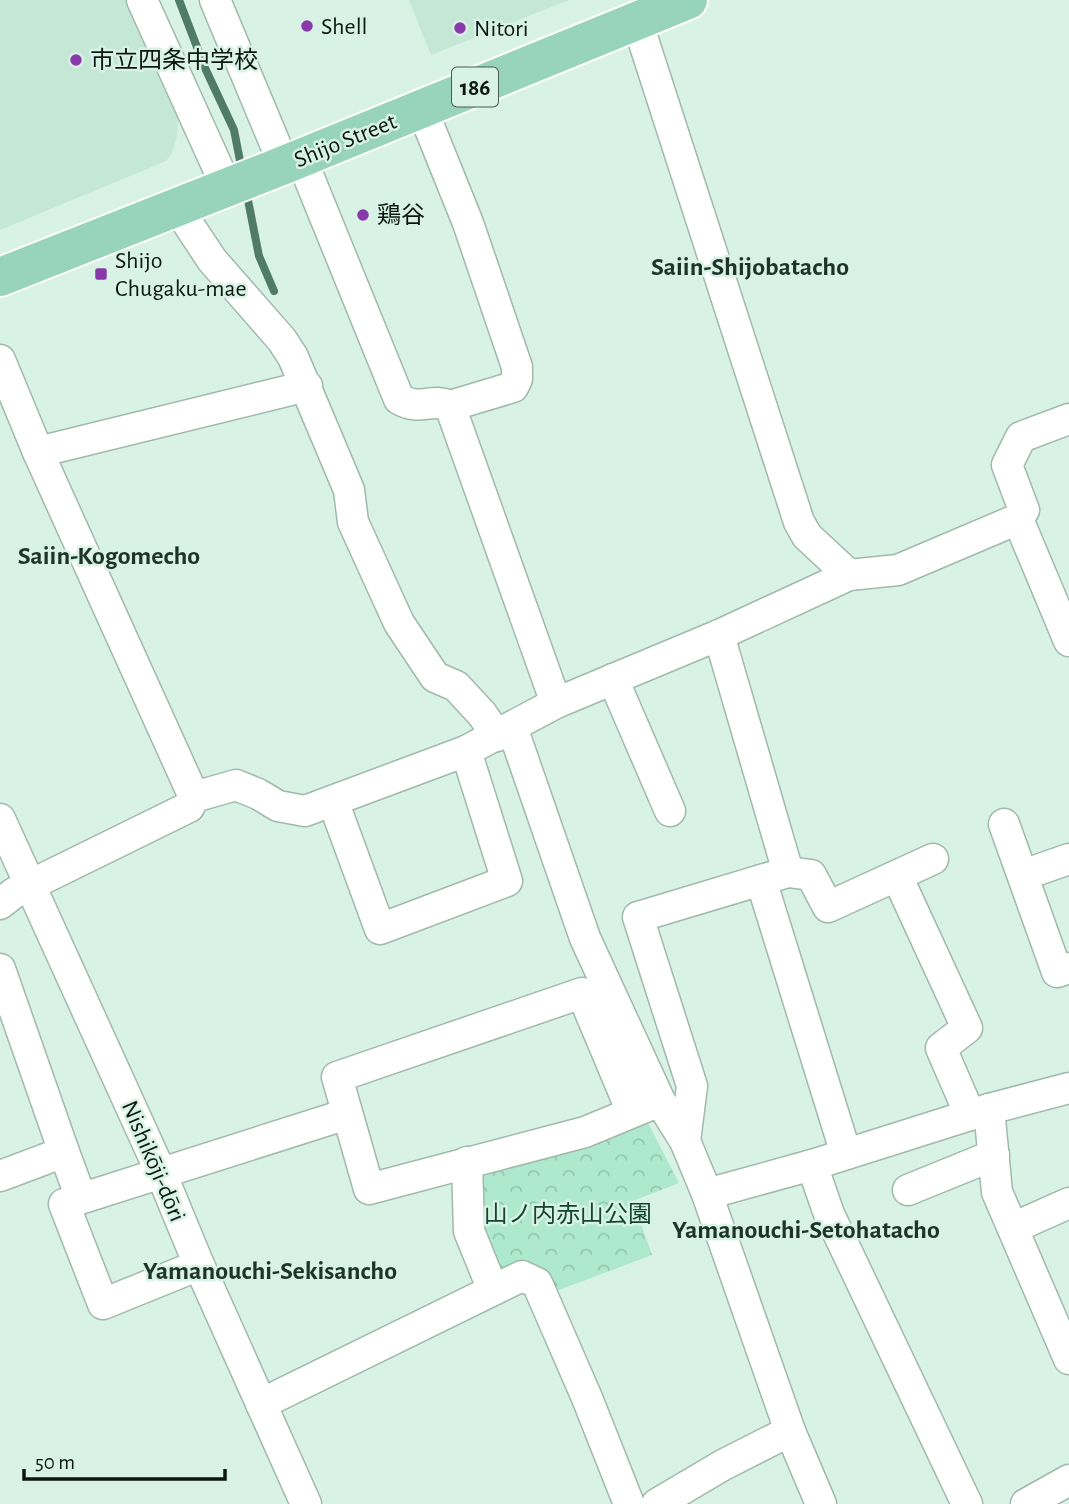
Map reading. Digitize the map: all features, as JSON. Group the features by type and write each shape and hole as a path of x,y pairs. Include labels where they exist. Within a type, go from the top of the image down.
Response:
{"main road":[{"name":"Shijo Street","path":"0,277 262,174 688,0"}],"street":[{"path":"142,0 262,174 400,399 412,406 441,402 450,406 513,387 517,379 517,366 468,223 422,109"},
{"path":"215,0 262,174"},
{"path":"637,21 799,522 807,537 849,575"},
{"path":"177,207 212,261 282,340 307,387 349,489 353,522 399,623 435,677 456,686 504,731 585,938 644,1107"},
{"path":"0,360 38,452 194,797"},
{"path":"38,452 307,387"},
{"path":"450,406 556,703"},
{"path":"0,904 14,893 189,807 194,797 236,785 278,806 305,811 466,751 556,703 719,635 849,575 898,570 1018,519 1024,510 1007,465 1021,437 1069,419"},
{"path":"1018,519 1069,641"},
{"path":"719,635 775,876 846,1154"},
{"path":"613,679 670,811"},
{"path":"333,801 380,929 431,910 507,881 466,751"},
{"name":"Nishikōji-dōri","path":"0,818 161,1173 199,1265 306,1504"},
{"path":"1004,824 1058,972 1069,968"},
{"path":"685,1142 692,1086 638,917 775,876 811,875 828,907 933,859"},
{"path":"1023,875 1069,859"},
{"path":"897,876 967,1028 941,1048 980,1112 994,1155 997,1192 1069,1359"},
{"path":"0,969 80,1198"},
{"path":"644,1107 585,1132 369,1189 337,1077 582,993 644,1107 685,1142 707,1194 790,1431 821,1504"},
{"path":"707,1194 1069,1088"},
{"path":"199,1265 103,1304 64,1204 347,1114"},
{"path":"0,1176 64,1152"},
{"path":"908,1190 994,1155"},
{"path":"467,1162 469,1231 493,1290"},
{"path":"812,1165 829,1214 967,1504"},
{"path":"1013,1228 1069,1203"},
{"path":"261,1404 522,1276 537,1283 629,1504"},
{"path":"657,1504 723,1465 790,1431"},
{"path":"1026,1504 1061,1484"}],"shaded area":[{"name":"市立四条中学校","path":"0,0 125,0 178,119 177,136 172,153 166,161 0,230"},
{"name":"Nitori","path":"409,0 569,0 431,55"}],"green space":[{"name":"山ノ内赤山公園","path":"647,1121 679,1183 633,1201 652,1255 551,1293 497,1280 475,1232 474,1169"}],"waterway":[{"path":"179,0 205,68 234,130 242,171"},
{"path":"246,190 259,256 274,291"}],"place":[{"name":"Shell","path":"307,26"},
{"name":"Nitori","path":"460,28"},
{"name":"市立四条中学校","path":"76,60"},
{"name":"鶏谷","path":"363,215"},
{"name":"Shijo Chugaku-mae","path":"101,274"}],"district":[{"name":"Saiin-Shijobatacho","path":"750,266"},
{"name":"Saiin-Kogomecho","path":"109,555"},
{"name":"Yamanouchi-Setohatacho","path":"806,1229"},
{"name":"Yamanouchi-Sekisancho","path":"270,1270"}]}
